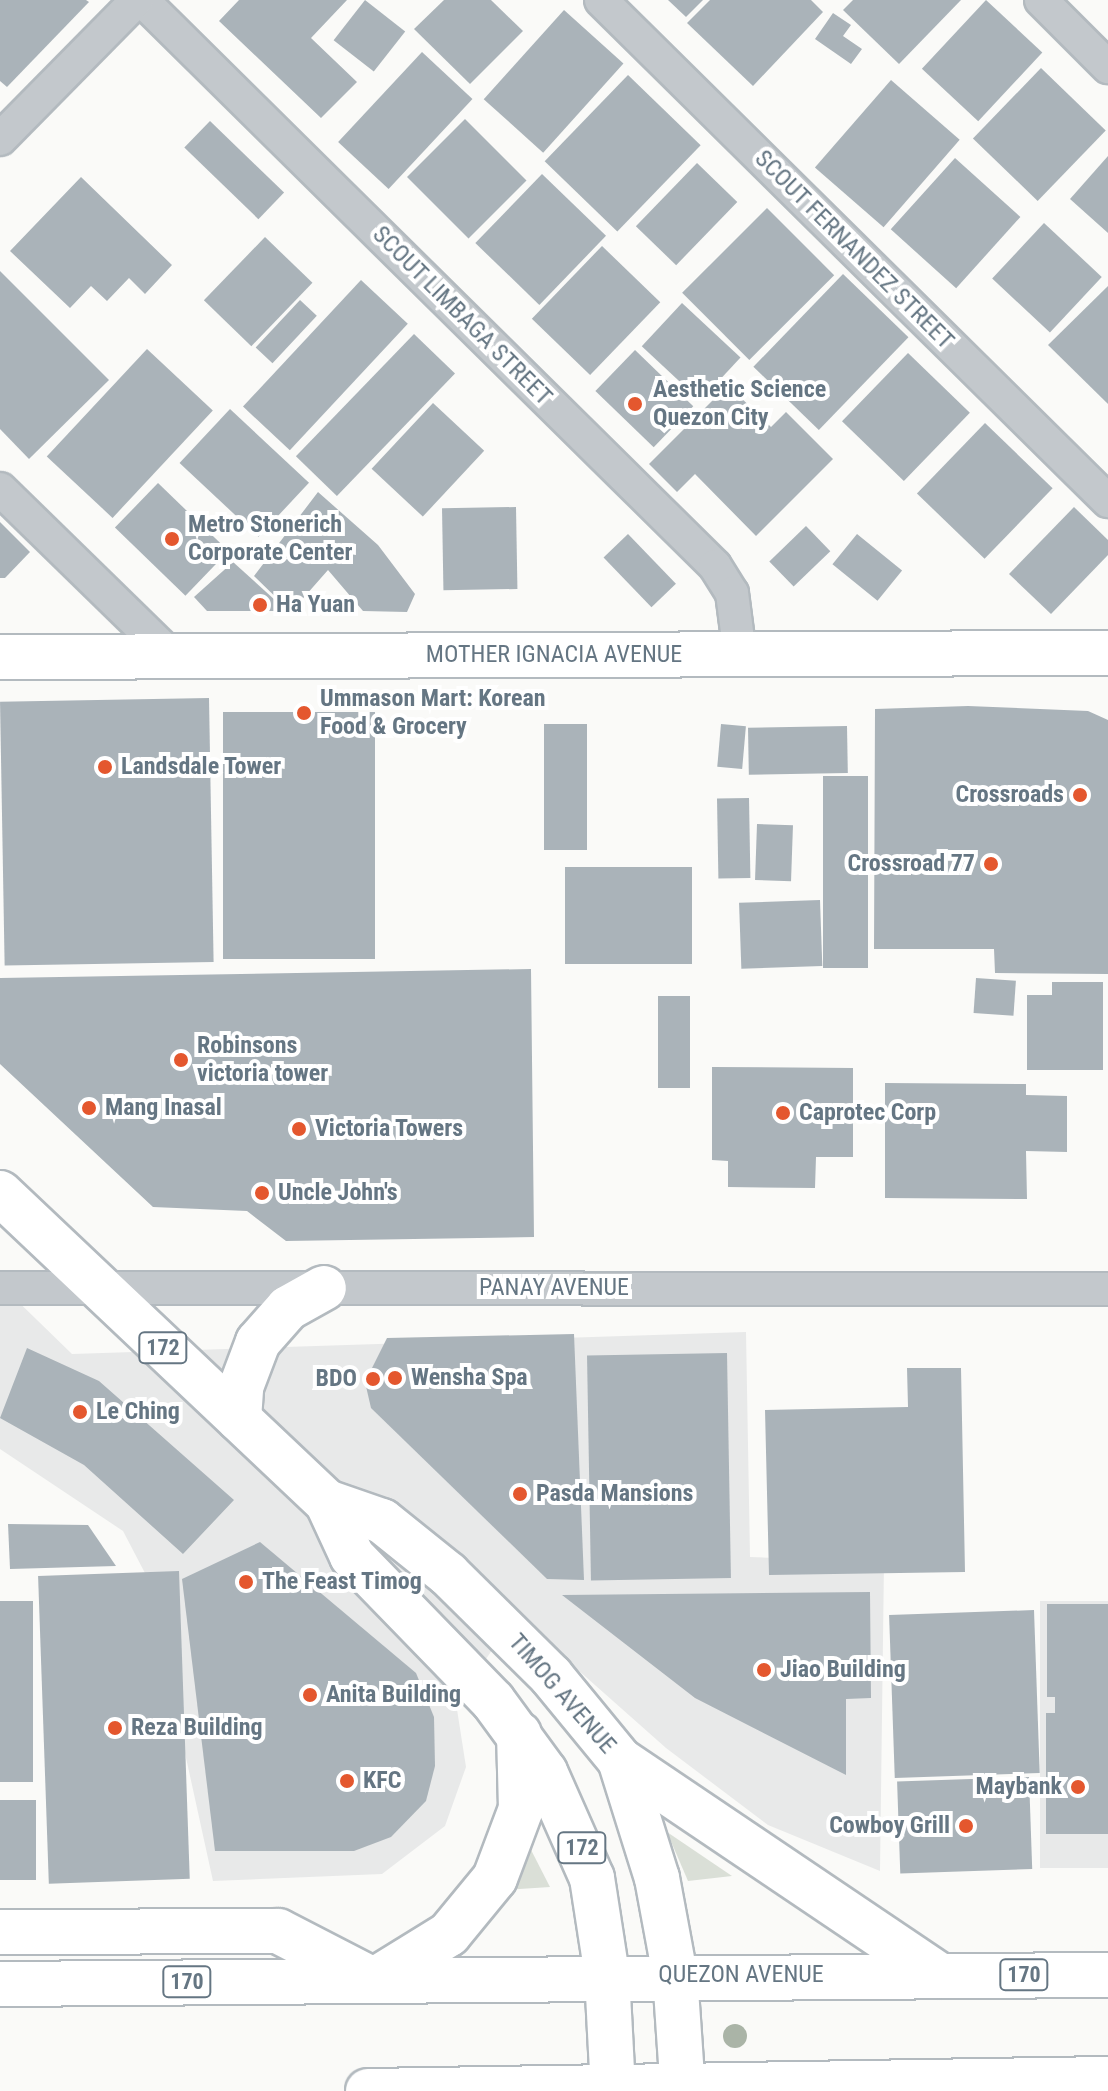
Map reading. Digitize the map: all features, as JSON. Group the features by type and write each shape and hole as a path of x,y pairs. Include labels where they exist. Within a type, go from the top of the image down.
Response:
{"main road":[{"name":"MOTHER IGNACIA AVENUE","path":"0,657 1108,653"},
{"name":"TIMOG AVENUE","path":"0,1193 327,1502 352,1556 432,1633 519,1734 575,1827 592,1878 607,1975 613,2091"},
{"path":"239,1419 241,1387 258,1342 288,1308 324,1288"},
{"name":"TIMOG AVENUE","path":"327,1502 382,1521 448,1574 551,1676 620,1760 646,1836 675,1975 683,2090"},
{"path":"373,1980 426,1953 495,1878 521,1809 519,1734"},
{"path":"620,1760 939,1975"},
{"name":"QUEZON AVENUE","path":"0,1932 278,1931 373,1980"},
{"name":"QUEZON AVENUE","path":"0,1984 607,1975 1108,1975"},
{"path":"368,2091 1013,2086 1108,2079"}],"street":[{"path":"0,139 140,0"},
{"name":"SCOUT LIMBAGA STREET","path":"140,0 715,566 732,593 740,655"},
{"name":"SCOUT FERNANDEZ STREET","path":"601,0 1108,501"},
{"path":"1041,0 1108,67"},
{"path":"0,489 172,657"},
{"name":"PANAY AVENUE","path":"0,1288 1108,1289"}],"shaded area":[{"path":"0,1284 72,1354 746,1332 750,1557 884,1562 880,1871 768,1825 666,1748 516,1615 456,1703 466,1767 445,1826 382,1874 213,1881 146,1575 123,1531 0,1449"},
{"path":"1040,1601 1108,1601 1108,1868 1040,1868"},
{"path":"667,1832 732,1876 688,1881"},
{"path":"527,1842 550,1887 503,1890"}],"building":[{"path":"0,0 89,2 7,87 0,81"},
{"path":"239,0 347,0 311,38 357,82 321,118 219,21"},
{"path":"365,0 405,31 374,72 334,40"},
{"path":"444,0 491,0 523,31 470,84 414,29"},
{"path":"668,0 703,0 686,17"},
{"path":"710,0 811,0 823,12 753,86 687,23"},
{"path":"853,0 961,0 899,64 843,10"},
{"path":"986,0 1042,53 978,121 922,69"},
{"path":"564,10 623,64 543,153 484,99"},
{"path":"833,13 851,25 843,36 862,49 851,64 815,39"},
{"path":"422,52 472,99 389,189 338,142"},
{"path":"1041,68 1106,131 1038,201 973,138"},
{"path":"628,75 701,145 617,231 545,161"},
{"path":"891,80 960,140 884,227 815,168"},
{"path":"465,119 527,181 469,239 407,177"},
{"path":"210,121 284,193 258,219 184,148"},
{"path":"1108,156 1108,233 1070,199"},
{"path":"955,158 1020,217 956,288 891,229"},
{"path":"697,163 737,202 676,265 636,226"},
{"path":"542,174 606,236 539,305 475,243"},
{"path":"81,177 172,265 145,294 129,278 107,301 91,286 70,308 10,251"},
{"path":"767,208 834,275 749,360 682,293"},
{"path":"1044,223 1102,277 1050,332 992,279"},
{"path":"265,237 312,283 251,346 204,300"},
{"path":"602,246 660,302 590,375 532,319"},
{"path":"0,271 109,380 29,459 0,429"},
{"path":"843,274 908,337 819,430 753,367"},
{"path":"361,280 408,324 290,450 243,407"},
{"path":"1108,286 1108,404 1048,345"},
{"path":"300,300 317,316 272,363 256,348"},
{"path":"682,303 741,358 700,401 642,346"},
{"path":"414,334 455,374 337,496 296,456"},
{"path":"147,349 213,410 113,518 47,457"},
{"path":"635,350 693,406 654,447 595,391"},
{"path":"908,353 970,413 904,481 842,421"},
{"path":"728,385 771,427 786,412 833,459 756,536 695,474 677,492 649,464"},
{"path":"433,403 484,451 423,517 372,469"},
{"path":"230,409 309,483 259,537 180,463"},
{"path":"985,423 1053,488 985,559 917,493"},
{"name":"Metro Stonerich Corporate Center","path":"158,483 228,551 185,596 115,528"},
{"path":"318,492 378,545 415,594 407,612 363,611 328,570 291,612 254,576"},
{"path":"516,507 517,589 443,590 442,508"},
{"path":"1074,507 1108,540 1108,555 1051,614 1009,574"},
{"path":"0,522 30,552 5,578 0,578"},
{"path":"806,526 830,551 794,587 769,561"},
{"path":"628,534 676,584 651,607 604,558"},
{"path":"857,534 902,571 878,601 832,564"},
{"path":"233,562 287,611 207,611 194,597"},
{"name":"Landsdale Tower","path":"209,698 214,962 5,966 0,702"},
{"name":"Crossroad 77","path":"968,706 1088,711 1108,720 1108,974 995,973 994,949 874,949 875,709"},
{"path":"223,712 375,712 375,959 223,959"},
{"path":"544,724 587,724 587,850 544,850"},
{"path":"721,724 746,726 742,769 717,767"},
{"path":"847,726 848,773 749,775 748,728"},
{"path":"823,776 868,776 868,968 823,968"},
{"path":"749,798 750,878 718,879 717,799"},
{"path":"757,824 793,825 791,881 755,880"},
{"path":"565,867 692,867 692,964 565,964"},
{"path":"820,900 822,966 741,969 739,903"},
{"name":"Victoria Towers","path":"531,969 534,1237 286,1241 247,1211 153,1207 0,1064 0,978"},
{"path":"976,978 1016,981 1013,1016 974,1013"},
{"path":"1052,982 1103,982 1103,1070 1027,1070 1027,995 1052,995"},
{"path":"658,996 690,996 690,1088 658,1088"},
{"name":"Caprotec Corp","path":"712,1067 853,1068 853,1157 816,1157 815,1188 728,1187 728,1161 712,1160"},
{"path":"885,1083 1026,1084 1026,1095 1067,1096 1067,1152 1026,1151 1027,1199 885,1198"},
{"name":"Pasda Mansions","path":"574,1334 584,1580 547,1579 371,1408 365,1382 387,1338"},
{"path":"27,1348 99,1381 234,1500 183,1554 84,1465 0,1418"},
{"path":"727,1353 731,1578 591,1580 587,1355"},
{"path":"907,1368 961,1368 965,1572 769,1575 765,1410 908,1407"},
{"path":"8,1524 88,1525 116,1566 10,1569"},
{"name":"Anita Building","path":"260,1542 416,1673 434,1717 435,1766 426,1801 391,1837 354,1851 215,1851 182,1579"},
{"name":"Reza Building","path":"179,1571 190,1879 49,1884 38,1576"},
{"name":"Jiao Building","path":"870,1592 871,1698 846,1699 846,1775 695,1698 562,1595"},
{"path":"0,1601 33,1601 33,1782 0,1782"},
{"path":"1047,1604 1108,1604 1108,1834 1046,1834 1046,1713 1055,1713 1055,1697 1047,1697"},
{"path":"1034,1610 1040,1773 895,1778 889,1615"},
{"path":"1029,1777 1032,1869 900,1874 897,1782"},
{"path":"0,1800 36,1800 36,1880 0,1880"}],"place":[{"name":"Aesthetic Science Quezon City","path":"635,404"},
{"name":"Metro Stonerich Corporate Center","path":"172,539"},
{"name":"Ha Yuan","path":"260,605"},
{"name":"Ummason Mart: Korean Food & Grocery","path":"304,713"},
{"name":"Landsdale Tower","path":"105,767"},
{"name":"Crossroads","path":"1080,795"},
{"name":"Crossroad 77","path":"991,864"},
{"name":"Robinsons victoria tower","path":"181,1060"},
{"name":"Mang Inasal","path":"89,1108"},
{"name":"Caprotec Corp","path":"783,1113"},
{"name":"Victoria Towers","path":"299,1129"},
{"name":"Uncle John's","path":"262,1193"},
{"name":"Wensha Spa","path":"395,1378"},
{"name":"BDO","path":"373,1379"},
{"name":"Le Ching","path":"80,1412"},
{"name":"Pasda Mansions","path":"520,1494"},
{"name":"The Feast Timog","path":"246,1582"},
{"name":"Jiao Building","path":"764,1670"},
{"name":"Anita Building","path":"310,1695"},
{"name":"Reza Building","path":"115,1728"},
{"name":"KFC","path":"347,1781"},
{"name":"Maybank","path":"1078,1787"},
{"name":"Cowboy Grill","path":"966,1826"}]}
